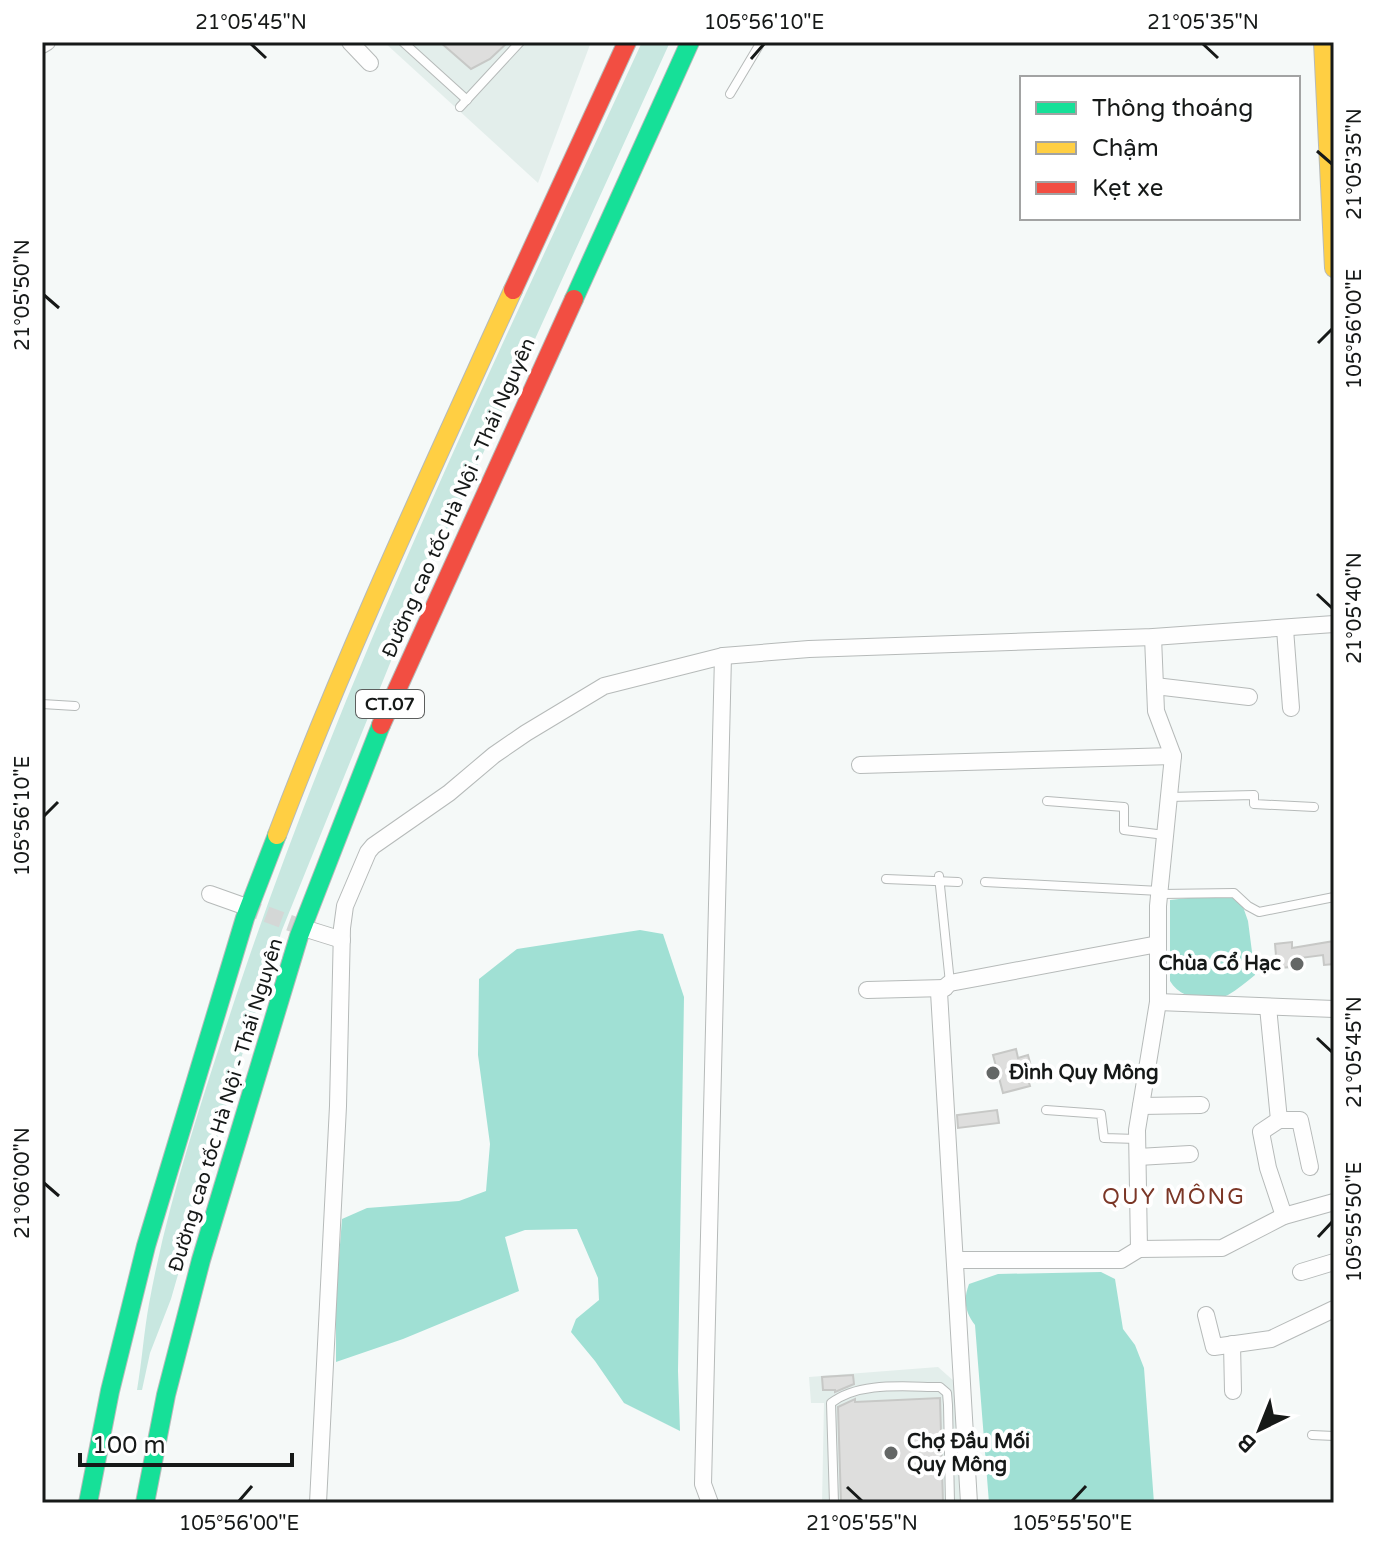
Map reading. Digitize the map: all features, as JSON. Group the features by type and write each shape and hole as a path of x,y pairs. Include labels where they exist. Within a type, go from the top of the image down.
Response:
{"main road":[{"name":"Đường cao tốc Hà Nội - Thái Nguyên","path":"88,1503 110,1391 146,1246 245,918 320,722 397,545 627,42"},
{"name":"Đường cao tốc Hà Nội - Thái Nguyên","path":"145,1503 166,1395 201,1260 299,936 374,741 690,42"},
{"path":"1323,42 1329,66 1334,268"}],"street":[{"path":"42,45 47,42"},
{"path":"350,42 370,63"},
{"path":"318,1503 338,1106 342,940 345,906 368,852 449,793 494,755 604,686 723,656 809,649 1153,637 1334,624"},
{"path":"1285,629 1291,708"},
{"path":"1139,1249 1138,1139 1158,1002 1161,892 1173,756 1156,711 1153,637"},
{"path":"710,1503 703,1484 723,656"},
{"path":"1155,686 1249,697"},
{"path":"860,765 1173,756"},
{"path":"210,894 241,905"},
{"path":"310,930 342,940"},
{"path":"867,990 947,985 1158,944"},
{"path":"947,985 939,992 939,1004 969,1503"},
{"path":"1158,1002 1334,1009"},
{"path":"1268,1007 1279,1120"},
{"path":"1141,1106 1201,1105"},
{"path":"1284,1216 1268,1168 1261,1132 1279,1120 1300,1120 1310,1167"},
{"path":"1138,1157 1190,1154"},
{"path":"955,1260 1121,1260 1139,1249 1222,1248 1284,1216 1334,1202"},
{"path":"1301,1272 1334,1262"},
{"path":"1206,1315 1214,1347 1271,1339 1334,1309"},
{"path":"1232,1344 1233,1391"}],"lane":[{"path":"403,42 464,104 520,42"},
{"path":"730,94 761,42"},
{"path":"42,704 75,706"},
{"path":"1169,797 1254,795 1254,804 1314,807"},
{"path":"1047,801 1124,807 1124,830 1166,835"},
{"path":"886,879 958,882"},
{"path":"940,879 947,985"},
{"path":"985,882 1234,893 1259,912 1334,897"},
{"path":"1046,1110 1101,1114 1104,1138 1138,1139"},
{"path":"834,1503 831,1403 840,1396 872,1388 940,1387 947,1393 950,1503"},
{"path":"1312,1435 1334,1436"}],"shaded area":[{"path":"384,42 591,42 538,183"},
{"path":"642,42 670,42 410,614 282,930 229,1096 171,1299 150,1353 142,1390 137,1390 149,1304 176,1187 236,996 279,874 374,633 479,395"},
{"path":"1224,894 1241,901 1248,921 1255,975 1221,998 1188,996 1170,981 1170,900"},
{"path":"640,930 663,934 684,997 678,1371 680,1431 624,1403 571,1332 576,1319 599,1300 598,1278 577,1229 525,1230 505,1237 519,1291 403,1339 336,1362 336,1296 342,1219 367,1208 459,1201 486,1191 490,1144 478,1055 479,979 517,949"},
{"path":"1101,1272 1115,1279 1123,1329 1135,1345 1144,1368 1154,1503 989,1503 975,1325 966,1306 969,1284 998,1274"},
{"name":"Chợ Đầu Mối Quy Mông","path":"938,1367 956,1383 960,1503 822,1503 824,1403 811,1403 809,1377"}],"building":[{"path":"440,42 508,42 490,59 471,69"},
{"path":"1334,941 1334,964 1324,965 1323,955 1292,959 1293,967 1277,968 1275,944 1292,942 1292,948"},
{"path":"1016,1049 1018,1058 1028,1055 1034,1078 1028,1079 1030,1086 1003,1093 993,1055"},
{"path":"997,1110 999,1123 958,1128 957,1115"},
{"path":"853,1375 854,1384 835,1392 823,1390 822,1377"},
{"path":"940,1398 943,1503 841,1503 838,1407 855,1399 855,1402"}],"tunnel":[{"path":"244,906 309,930"}],"traffic: fast":[{"path":"574,299 690,42"},
{"path":"145,1503 166,1395 201,1260 299,936 381,725"},
{"path":"88,1503 110,1391 146,1246 245,918 277,835"}],"traffic: slow":[{"path":"1323,42 1334,268"},
{"path":"277,835 361,629 513,290"}],"traffic: jam":[{"path":"513,290 627,42"},
{"path":"381,725 574,299"}],"place":[{"name":"Chùa Cổ Hạc","path":"1297,964"},
{"name":"Đình Quy Mông","path":"993,1073"},
{"name":"Chợ Đầu Mối Quy Mông","path":"891,1453"}],"district":[{"name":"QUY MÔNG","path":"1174,1197"}]}
